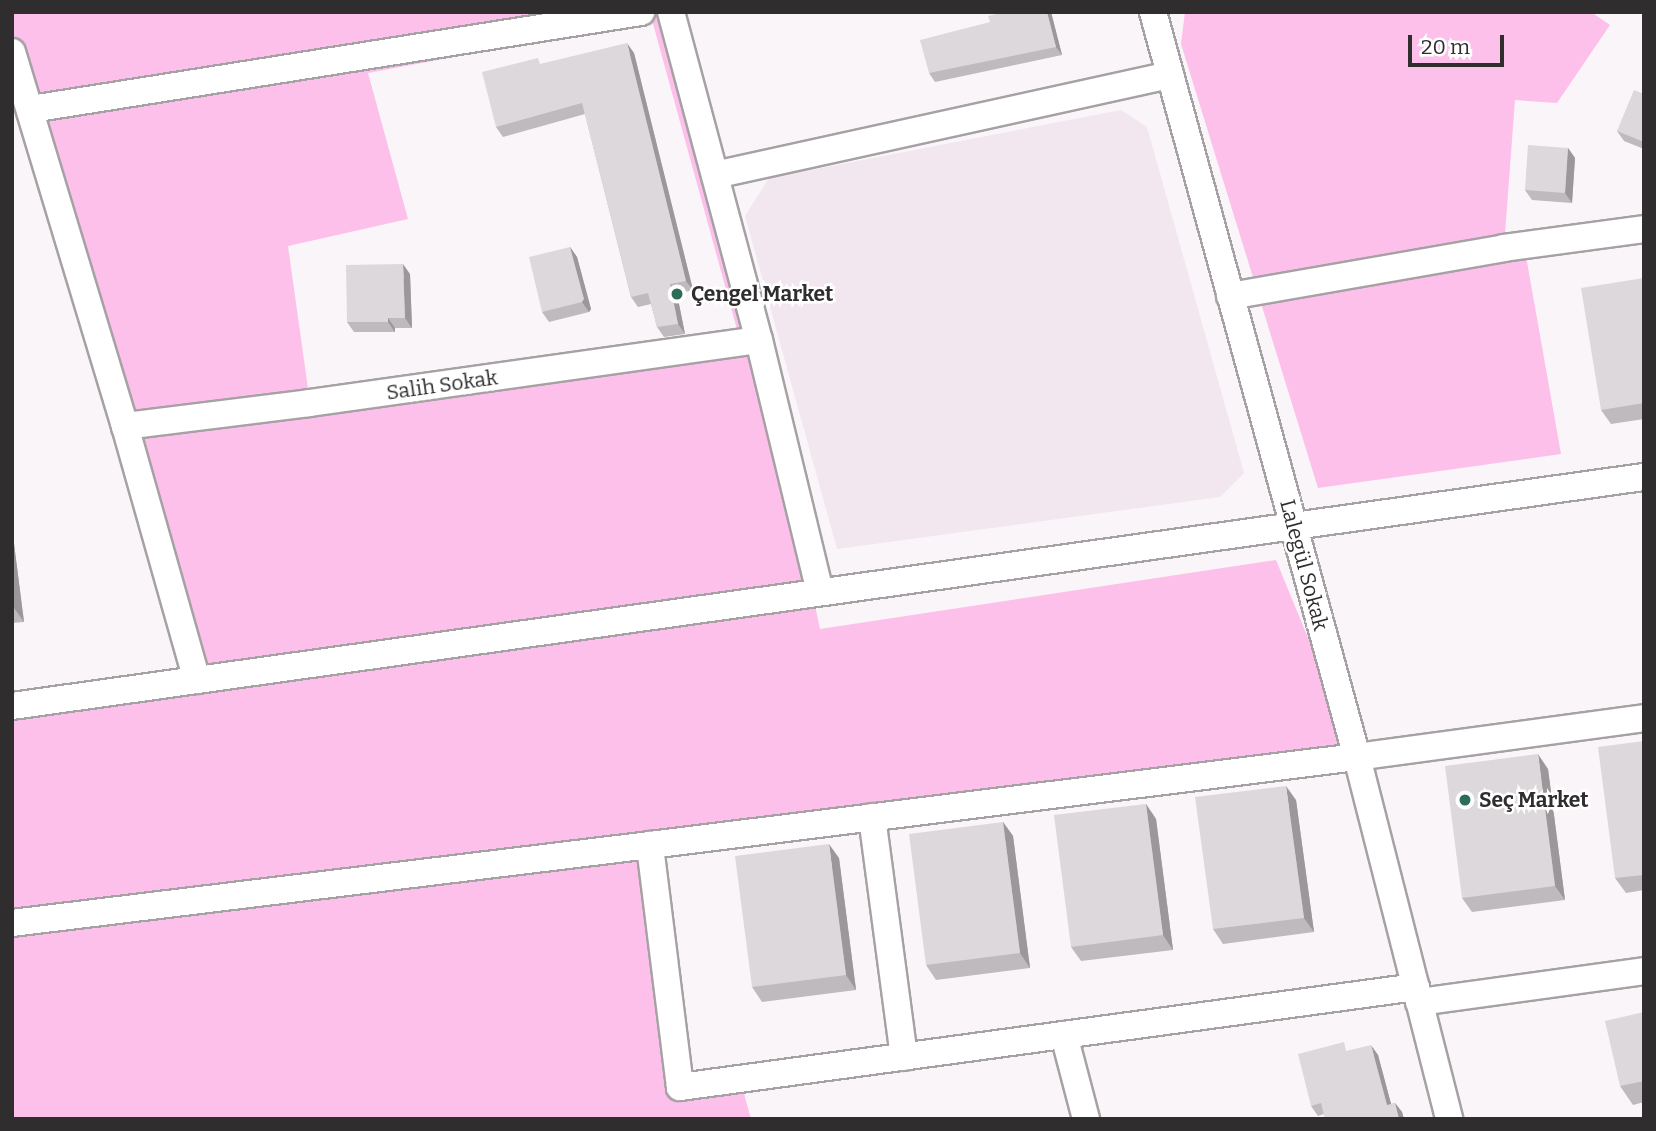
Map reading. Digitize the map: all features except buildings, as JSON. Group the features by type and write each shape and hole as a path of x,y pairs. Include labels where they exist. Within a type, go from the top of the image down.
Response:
{"street":[{"path":"31,109 641,12"},
{"path":"671,12 759,340 820,592"},
{"name":"Lalegül Sokak","path":"1153,12 1357,757 1449,1119"},
{"path":"12,52 125,426 197,680"},
{"path":"715,175 1170,75"},
{"path":"1230,296 1504,248 1644,229"},
{"name":"Salih Sokak","path":"125,426 759,340"},
{"path":"12,706 1644,477"},
{"path":"12,923 1357,757 1644,718"},
{"path":"872,817 904,1057"},
{"path":"650,845 680,1087 1064,1035 1644,971"},
{"path":"1064,1035 1086,1119"}],"shaded area":[{"path":"12,12 670,12 759,340 820,629 1276,560 1357,757 650,845 680,1087 740,1079 751,1119 12,1119 12,706 196,680 12,53","holes":["652,20 741,344 310,403 288,246 408,219 368,73"]},
{"path":"1185,12 1591,12 1610,25 1557,103 1515,100 1504,247 1524,245 1561,454 1318,488 1181,44"},
{"path":"1121,110 1147,127 1244,473 1220,497 837,549 745,216 769,178"}],"place":[{"name":"Çengel Market","path":"677,294"},
{"name":"Seç Market","path":"1465,800"}]}
